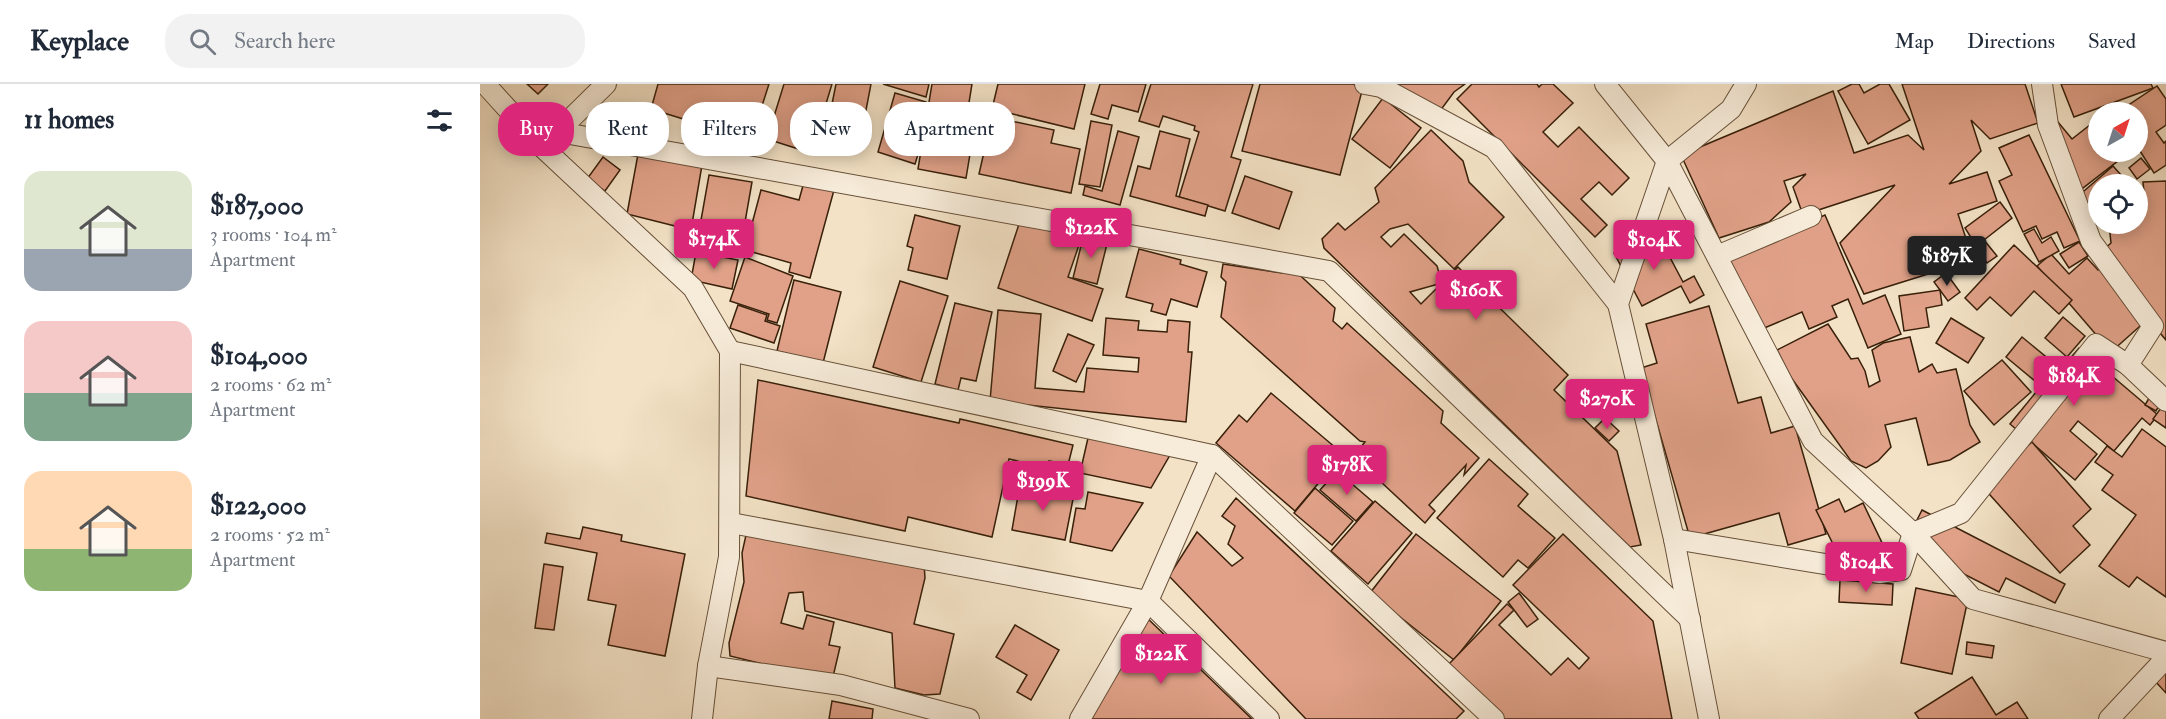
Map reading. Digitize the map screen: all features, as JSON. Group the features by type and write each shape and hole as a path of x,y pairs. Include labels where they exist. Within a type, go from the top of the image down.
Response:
{"street":[{"path":"485,84 501,102"},
{"path":"574,117 606,84"},
{"path":"1365,84 1381,87 1494,148 1618,304 1674,539 1709,719"},
{"path":"1605,84 1667,161 1813,441 1912,533 1973,599 2166,652"},
{"path":"1618,304 1667,161 1731,109 1746,84"},
{"path":"2042,84 2048,124 2091,241 2153,326 2128,365"},
{"path":"574,135 1329,271 1690,619"},
{"path":"552,156 693,288 730,351 731,523 729,556 708,666 702,719"},
{"path":"1717,256 1811,216"},
{"path":"1912,533 1960,513 2096,344 2128,365 2166,401"},
{"path":"730,351 1212,455 1494,719"},
{"path":"1080,719 1148,601 1212,455"},
{"path":"731,523 1148,601 1269,719"},
{"path":"1674,539 1879,573 1901,570 1912,533"},
{"path":"2109,719 2166,658"},
{"path":"708,666 841,684 969,719"}],"building":[{"path":"527,84 548,84 538,94"},
{"path":"658,84 769,84 763,102 681,102 681,118 669,115 669,102 653,102"},
{"path":"784,84 832,84 827,102 790,102 790,146 778,142 778,103"},
{"path":"836,84 871,84 868,102 832,102"},
{"path":"883,84 929,84 926,97"},
{"path":"932,84 972,84 969,102 929,102"},
{"path":"998,84 1085,84 1074,129 1015,115 1015,102 994,102"},
{"path":"1100,84 1146,84 1138,112 1112,105 1108,119 1091,114"},
{"path":"1151,84 1253,84 1231,157 1241,160 1225,211 1179,197 1199,132 1194,130 1195,126 1163,116 1159,127 1139,121"},
{"path":"1260,84 1353,84 1363,87 1340,175 1242,151"},
{"path":"1394,84 1465,84 1454,92 1437,115"},
{"path":"1472,84 1537,84 1539,87 1542,84 1553,84 1573,103 1543,132 1558,147 1579,127 1629,178 1612,195 1599,182 1581,199 1607,225 1595,237 1457,99"},
{"path":"1852,84 1859,84 1864,93 1880,84 1889,84 1910,120 1868,144 1838,91"},
{"path":"1902,84 2025,84 2038,123 1990,139 1971,120 1981,151 1949,184 1987,172 1997,201 1958,214 1973,260 1864,294 1840,243 1895,185 1803,215 1793,187 1806,174 1784,181 1791,202 1769,222 1719,238 1681,155 1833,91 1854,153 1908,135 1924,150"},
{"path":"2061,84 2151,84 2153,88 2115,102 2088,102 2088,112 2074,117"},
{"path":"2157,86 2166,99 2166,125 2156,132 2164,143 2166,141 2166,165 2154,173 2147,162 2148,102 2133,102"},
{"path":"895,93 926,102 892,102"},
{"path":"1383,98 1421,128 1390,168 1352,139"},
{"path":"1091,121 1112,125 1100,187 1079,184"},
{"path":"1015,122 1054,130 1051,143 1080,149 1071,193 979,174 983,156 1015,156"},
{"path":"2058,122 2072,139 2088,126 2088,162 2117,162 2101,174 2088,174 2088,184 2079,191 2048,130"},
{"path":"1431,130 1463,161 1469,182 1504,217 1454,269 1408,224 1390,229 1381,237 1391,247 1404,234 1437,266 1442,283 1458,267 1568,375 1554,390 1617,451 1641,545 1630,547 1324,248 1322,239 1338,223 1345,230 1379,202 1375,188","holes":["1442,283 1421,304 1410,292"]},
{"path":"884,131 884,154 878,152"},
{"path":"1118,131 1139,137 1120,205 1083,195 1085,186 1102,191"},
{"path":"1160,131 1190,139 1176,196 1208,205 1205,216 1130,196 1138,166 1150,169"},
{"path":"2029,135 2080,241 2064,248 2057,232 2042,239 2036,226 2023,232 1999,181 2012,175 1999,148"},
{"path":"638,156 702,165 691,230 627,214"},
{"path":"890,156 917,156 915,164"},
{"path":"920,156 970,156 966,178 918,169"},
{"path":"603,157 620,170 605,191 587,179"},
{"path":"2136,162 2144,162 2150,169 2144,174 2133,174 2129,168"},
{"path":"2113,166 2120,174 2104,174"},
{"path":"709,175 752,182 741,245 698,237"},
{"path":"1245,176 1292,192 1279,229 1232,213"},
{"path":"2166,181 2166,340 2148,319 2111,352 2037,266 2051,254 2069,274 2087,258 2098,270 2110,260 2102,251 2111,243 2110,234 2148,234 2148,182"},
{"path":"804,182 834,190 810,278 789,272 791,263 745,250 761,190 799,200"},
{"path":"2088,188 2088,208 2078,209 2077,197"},
{"path":"2000,202 2012,218 1984,240 1997,256 1987,263 1965,228"},
{"path":"915,215 960,226 947,279 908,270 913,248 907,246"},
{"path":"1825,215 1863,304 1885,295 1901,334 1868,348 1848,299 1832,306 1837,317 1809,329 1802,312 1762,329 1728,257"},
{"path":"1020,221 1063,235 1062,239 1079,245 1068,277 1103,289 1092,321 998,288"},
{"path":"2034,229 2042,243 2051,237 2059,251 2039,262 2024,234"},
{"path":"1656,231 1683,282 1694,276 1704,295 1690,303 1681,286 1642,306 1614,253"},
{"path":"1084,234 1108,240 1097,284 1073,278"},
{"path":"2079,242 2088,256 2069,268 2060,254"},
{"path":"2014,245 2072,300 2059,314 2034,291 2011,316 1990,297 1977,310 1965,298"},
{"path":"1139,249 1181,260 1180,264 1207,272 1197,307 1171,299 1166,315 1151,311 1153,304 1126,297"},
{"path":"696,252 738,260 732,289 691,280"},
{"path":"745,257 793,276 777,323 767,320 769,314 730,301"},
{"path":"1223,264 1282,273 1289,265 1335,308 1333,321 1342,329 1347,323 1443,411 1441,423 1479,458 1464,475 1466,465 1429,505 1435,511 1425,523 1381,482 1383,467 1367,465 1355,454 1365,442 1360,441 1221,317 1226,282 1221,277"},
{"path":"1946,273 1960,292 1948,301 1934,282"},
{"path":"794,280 841,292 823,363 777,351"},
{"path":"900,281 948,296 921,382 873,367"},
{"path":"1940,290 1942,305 1926,308 1929,327 1904,331 1899,296"},
{"path":"955,303 992,312 976,381 961,378 958,390 935,384"},
{"path":"738,305 767,315 765,321 780,326 774,343 730,328"},
{"path":"1709,306 1738,403 1761,397 1771,433 1795,426 1826,534 1788,545 1779,513 1690,538 1641,368 1657,363 1646,324"},
{"path":"998,310 1041,314 1035,388 1084,392 1087,368 1138,372 1139,358 1103,355 1106,318 1139,321 1138,330 1167,332 1168,320 1190,322 1188,352 1192,352 1186,422 990,401"},
{"path":"2063,317 2085,336 2067,357 2045,338"},
{"path":"1951,318 1984,338 1968,363 1936,343"},
{"path":"1828,324 1851,359 1858,358 1865,371 1869,387 1880,381 1872,350 1883,343 1910,337 1919,372 1932,364 1937,373 1956,369 1970,425 1980,442 1950,460 1928,465 1916,418 1885,425 1891,447 1878,461 1866,468 1851,461 1790,376 1777,350"},
{"path":"1068,334 1094,345 1076,382 1053,371"},
{"path":"2022,337 2061,369 2079,348 2158,415 2150,425 2142,418 2114,451 2078,421 2070,431 2097,454 2075,480 2010,424 2041,386 2006,357"},
{"path":"2002,360 2031,392 1994,425 1964,391"},
{"path":"758,380 959,423 960,419 1073,445 1068,465 1049,461 1047,468 1009,459 992,537 908,517 905,531 746,496"},
{"path":"1271,393 1343,454 1295,511 1216,443 1239,415 1247,422"},
{"path":"2152,393 2163,399 2156,411 2145,405"},
{"path":"2166,401 2166,428 2153,419"},
{"path":"1605,418 1619,431 1609,441 1595,428"},
{"path":"2142,429 2166,447 2166,597 2137,577 2129,587 2099,566 2136,515 2102,490 2113,475 2095,462 2107,446 2122,457"},
{"path":"1088,438 1170,455 1151,488 1080,473"},
{"path":"2032,442 2091,509 2073,526 2090,545 2060,573 1982,486"},
{"path":"1489,459 1528,494 1518,506 1555,538 1528,568 1518,560 1503,577 1437,518"},
{"path":"1337,471 1373,502 1356,521 1320,490"},
{"path":"1020,484 1074,494 1065,540 1012,530"},
{"path":"1315,488 1353,521 1332,545 1294,513"},
{"path":"1088,492 1143,503 1112,551 1070,542 1076,508 1085,509"},
{"path":"1236,498 1464,711 1456,719 1306,719 1169,576 1197,532 1232,566 1243,558 1228,544 1235,526 1222,516"},
{"path":"1839,499 1845,512 1863,503 1884,547 1844,566 1816,510"},
{"path":"1375,501 1412,533 1368,584 1331,551"},
{"path":"1922,510 2065,584 2055,603 2006,578 1999,592 1905,544"},
{"path":"583,527 622,535 621,541 685,554 665,656 608,645 616,605 588,600 597,553 545,543 547,533 580,539"},
{"path":"1416,534 1501,601 1454,660 1370,593"},
{"path":"1563,534 1653,621 1672,719 1504,719 1448,665 1507,604 1514,610 1499,625 1551,675 1568,658 1579,669 1589,658 1513,585"},
{"path":"746,535 924,564 925,578 914,624 954,634 940,694 924,695 895,688 892,633 805,611 803,592 789,593 781,623 803,629 807,615 834,622 829,645 840,647 832,681 730,656 729,643 744,582 742,553"},
{"path":"544,564 563,567 554,630 535,628"},
{"path":"1840,580 1893,584 1892,605 1839,602"},
{"path":"1916,588 1968,599 1952,674 1901,663"},
{"path":"1519,593 1538,619 1527,627 1508,602"},
{"path":"1145,616 1252,719 1087,719"},
{"path":"1015,625 1059,650 1031,700 1017,692 1027,675 996,657"},
{"path":"1967,642 1994,646 1992,658 1966,654"},
{"path":"2166,670 2166,693 2155,681"},
{"path":"1972,677 1996,715 2017,702 2028,719 1919,719 1915,713"},
{"path":"832,701 873,709 872,719 829,719"}]}
